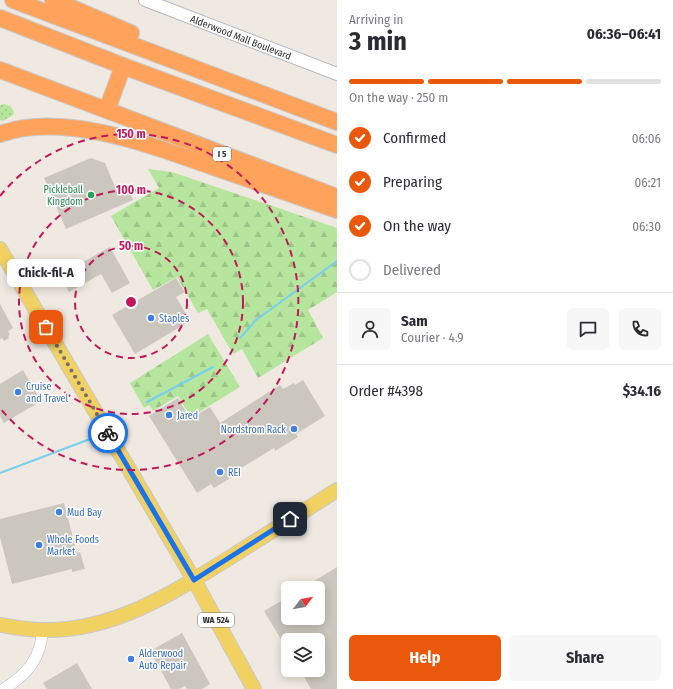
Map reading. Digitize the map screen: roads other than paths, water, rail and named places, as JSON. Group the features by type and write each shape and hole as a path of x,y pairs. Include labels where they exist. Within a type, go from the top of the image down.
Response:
{"highway":[{"path":"14,0 337,122"},
{"path":"53,0 281,100"},
{"path":"0,18 123,66 337,144"},
{"path":"107,110 123,66"},
{"name":"I 5","path":"0,70 337,197"},
{"path":"0,77 67,95"},
{"path":"0,134 17,130 51,126 86,130 166,150 337,210"}],"main road":[{"name":"Alderwood Mall Boulevard","path":"145,0 337,74"},
{"name":"WA 524","path":"0,249 194,580 254,689"},
{"path":"0,625 42,630 101,622 136,611 194,580 337,490"}],"street":[{"path":"4,689 20,679 38,656 42,642 42,630"}],"waterway":[{"path":"240,338 256,320 337,261"},
{"path":"147,402 213,367"},
{"path":"0,473 90,439"}],"place":[{"name":"Pickleball Kingdom","path":"91,195"},
{"name":"Staples","path":"151,318"},
{"name":"Chick-fil-A","path":"46,327"},
{"name":"Cruise and Travel","path":"18,392"},
{"name":"Jared","path":"169,415"},
{"name":"Nordstrom Rack","path":"294,429"},
{"name":"REI","path":"220,472"},
{"name":"Mud Bay","path":"59,512"},
{"name":"Whole Foods Market","path":"39,545"},
{"name":"Alderwood Auto Repair","path":"131,659"}]}
